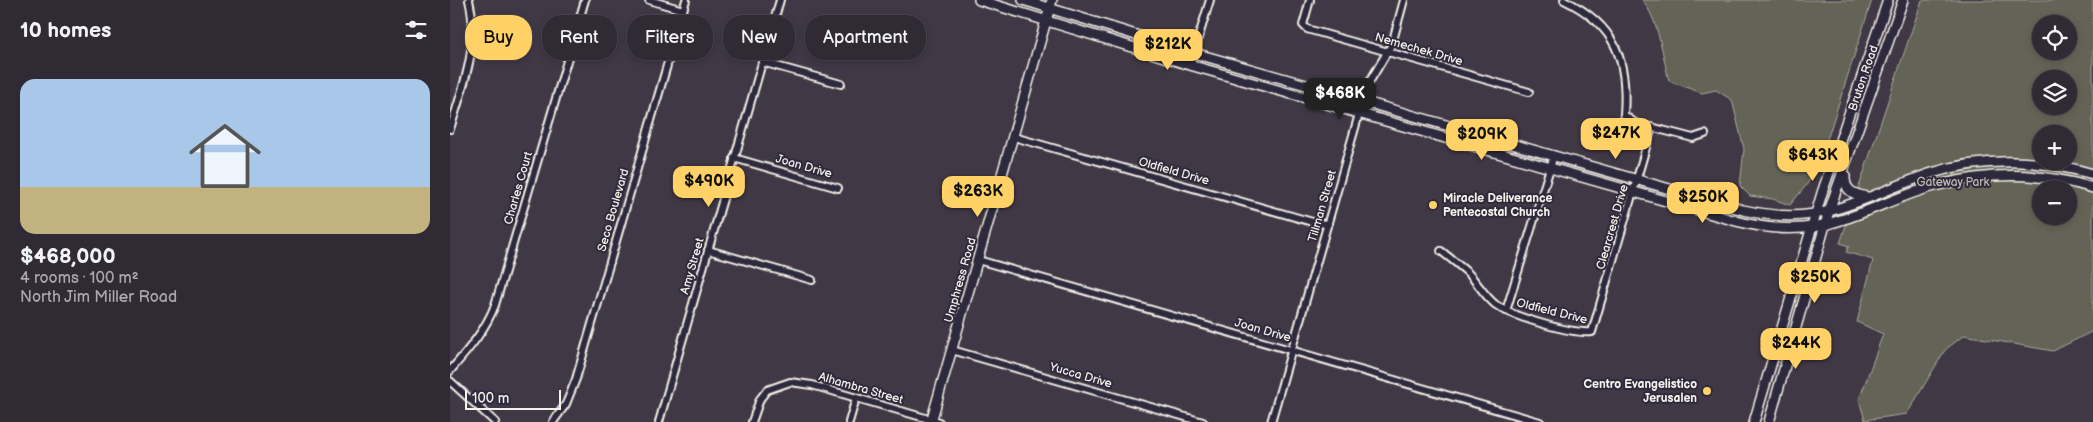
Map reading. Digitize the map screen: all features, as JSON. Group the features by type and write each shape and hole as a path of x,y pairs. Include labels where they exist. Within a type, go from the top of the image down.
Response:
{"main road":[{"path":"979,0 1190,65 1762,227 1812,226 1841,221 1930,188 1972,178 2019,175 2061,180 2062,170"},
{"path":"1022,0 1051,4 1194,53 1726,205 1765,214 1816,214 1830,211 1933,173 2002,162 2032,163"},
{"name":"Bruton Road","path":"1754,422 1812,226 1888,0"},
{"name":"Bruton Road","path":"1769,422 1830,211 1903,0"},
{"name":"Umphress Road","path":"934,421 952,350 1051,4"},
{"path":"1846,165 1845,185 1853,194 1868,197"},
{"path":"2077,170 2093,174"},
{"path":"2077,184 2093,188"},
{"path":"1723,217 1726,205"},
{"path":"1767,378 1780,382"}],"street":[{"path":"450,129 473,43 472,15 469,0"},
{"name":"Charles Court","path":"450,371 477,340 488,322 495,305 585,0"},
{"path":"648,0 683,10"},
{"name":"Seco Boulevard","path":"553,422 566,404 576,379 686,0"},
{"name":"Amy Street","path":"658,422 780,0"},
{"path":"1190,65 1210,0"},
{"name":"Nemechek Drive","path":"1310,0 1304,18 1304,26 1307,29 1529,92"},
{"name":"Tillman Street","path":"1271,422 1370,80 1392,44 1404,0"},
{"path":"1564,0 1580,8 1598,22 1613,39 1621,62 1624,83 1624,115 1635,123 1693,138 1705,134"},
{"path":"762,62 841,84"},
{"name":"Clearcrest Drive","path":"1592,332 1652,128"},
{"name":"Oldfield Drive","path":"1014,136 1316,223 1328,224"},
{"path":"1506,312 1554,155"},
{"name":"Joan Drive","path":"734,158 838,188"},
{"path":"708,250 812,280"},
{"name":"Oldfield Drive","path":"1441,251 1469,274 1483,294 1506,312 1571,330 1592,332"},
{"name":"Joan Drive","path":"978,260 1540,422"},
{"name":"Yucca Drive","path":"952,350 1203,422"},
{"path":"450,381 495,422"},
{"name":"Alhambra Street","path":"752,422 760,398 767,390 776,385 790,382 802,383 934,421"},
{"path":"848,422 856,398"}],"green space":[{"path":"1642,0 1872,0 1828,137 1808,183 1790,205 1773,199 1750,196 1740,186 1744,149 1732,100 1716,90 1702,93 1669,81 1656,27 1648,8"},
{"name":"Gateway Park","path":"1922,0 2093,0 2093,331 2053,351 1964,335 1945,350 1907,414 1865,420 1859,400 1883,334 1857,322 1873,260 1846,252 1849,246 1840,243"}],"place":[{"name":"Miracle Deliverance Pentecostal Church","path":"1433,205"},
{"name":"Centro Evangelistico Jerusalen","path":"1707,391"}]}
